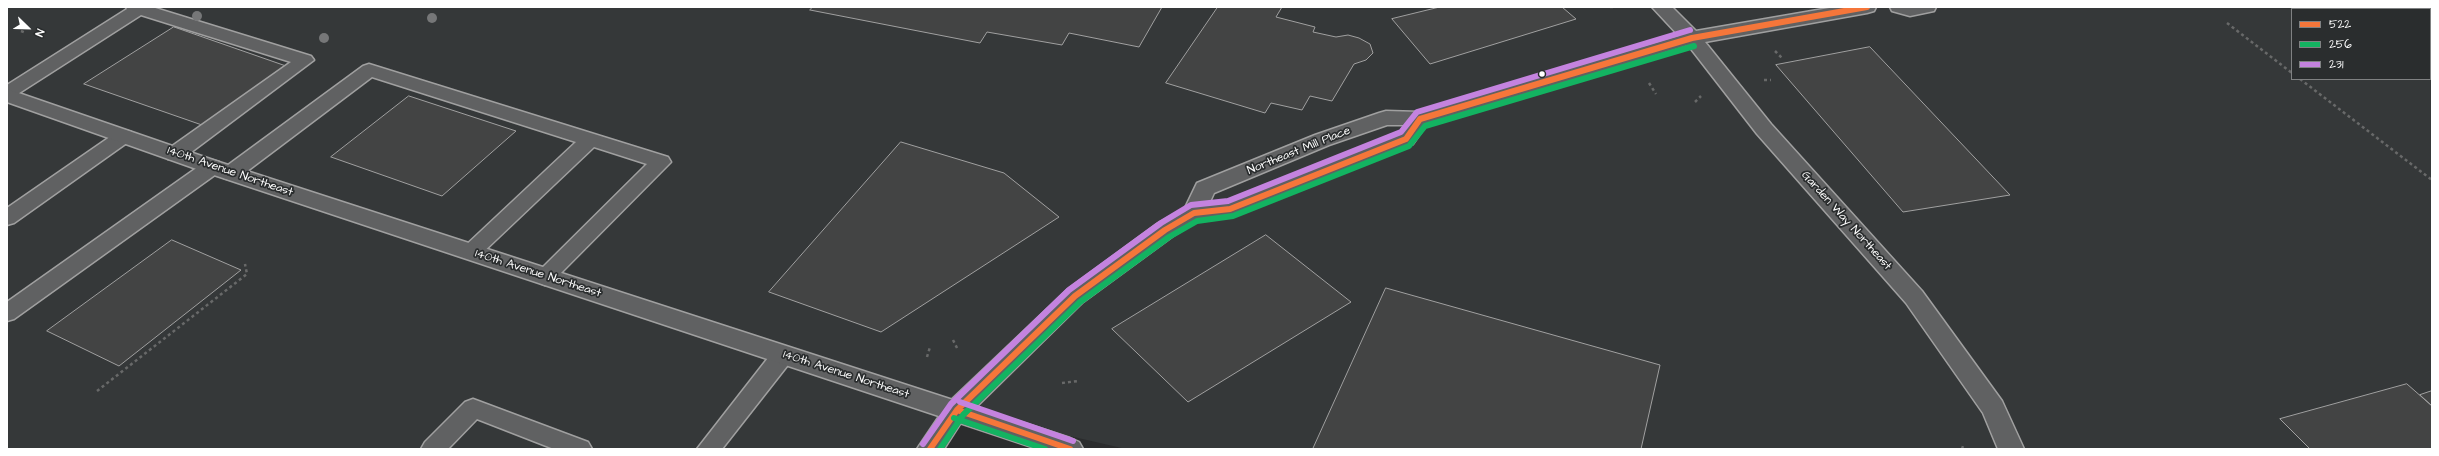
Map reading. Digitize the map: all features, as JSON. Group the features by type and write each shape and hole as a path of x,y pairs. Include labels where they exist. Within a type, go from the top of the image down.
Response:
{"street":[{"name":"Garden Way Northeast","path":"1661,7 1692,38 1764,129 1914,297 1993,408 2011,449"},
{"name":"Northeast Mill Place","path":"1194,213 1205,188 1322,140 1386,118 1420,119 1692,38 1867,7"},
{"path":"1898,7 1910,10 1927,7"},
{"name":"140th Avenue Northeast","path":"7,94 221,170 783,356 957,410 1070,449"},
{"path":"930,449 957,410 1075,296 1165,230 1194,213 1230,209 1406,139 1420,119"}],"lane":[{"path":"7,94 137,8 305,60 176,154"},
{"path":"7,313 369,70 661,162 545,277"},
{"path":"7,218 124,136"},
{"path":"471,252 590,140"},
{"path":"709,449 783,356"},
{"path":"433,449 473,408 580,449"}],"path":[{"path":"1610,7 1615,7"},
{"path":"2227,23 2291,71"},
{"path":"21,31 26,33"},
{"path":"1774,51 1782,58"},
{"path":"2301,80 2432,180"},
{"path":"1649,83 1656,94"},
{"path":"96,391 247,274 245,264"},
{"path":"954,340 958,350"},
{"path":"927,357 930,347"},
{"path":"1062,383 1078,381"}],"shaded area":[{"path":"7,7 2432,7 2432,449 1126,449 957,410 930,449 7,449"}],"building":[{"path":"813,7 1162,7 1139,47 1069,33 1062,45 987,32 980,43 810,10"},
{"path":"1218,7 1282,7 1276,17 1315,27 1313,32 1336,37 1348,35 1359,38 1370,44 1373,53 1366,60 1354,64 1332,101 1310,96 1302,110 1271,103 1265,113 1166,83"},
{"path":"1440,7 1562,7 1576,19 1430,64 1392,19"},
{"path":"174,27 286,66 202,125 84,84"},
{"path":"1870,47 2010,195 1903,212 1776,65"},
{"path":"409,96 516,131 442,196 331,157"},
{"path":"901,142 1004,173 1059,217 881,332 769,292"},
{"path":"1266,235 1351,302 1188,402 1112,329"},
{"path":"172,240 241,270 119,366 47,331"},
{"path":"1386,288 1660,365 1641,449 1313,449"},
{"path":"2407,384 2432,406 2432,449 2310,449 2280,419"},
{"path":"2432,391 2432,406 2420,395"}],"transit line":[{"name":"522","path":"930,449 957,410 1075,296 1165,230 1194,213 1230,209 1406,139 1420,119 1692,38 1867,7"},
{"name":"231","path":"923,444 951,404 1069,290 1161,223 1191,205 1228,201 1401,132 1417,112 1690,30"},
{"name":"256","path":"940,449 963,415 1080,302 1169,237 1197,221 1233,216 1409,146 1425,126 1694,46"},
{"name":"231","path":"960,402 1073,441"},
{"name":"522","path":"957,410 1070,449"},
{"name":"256","path":"954,418 1045,449"}]}
